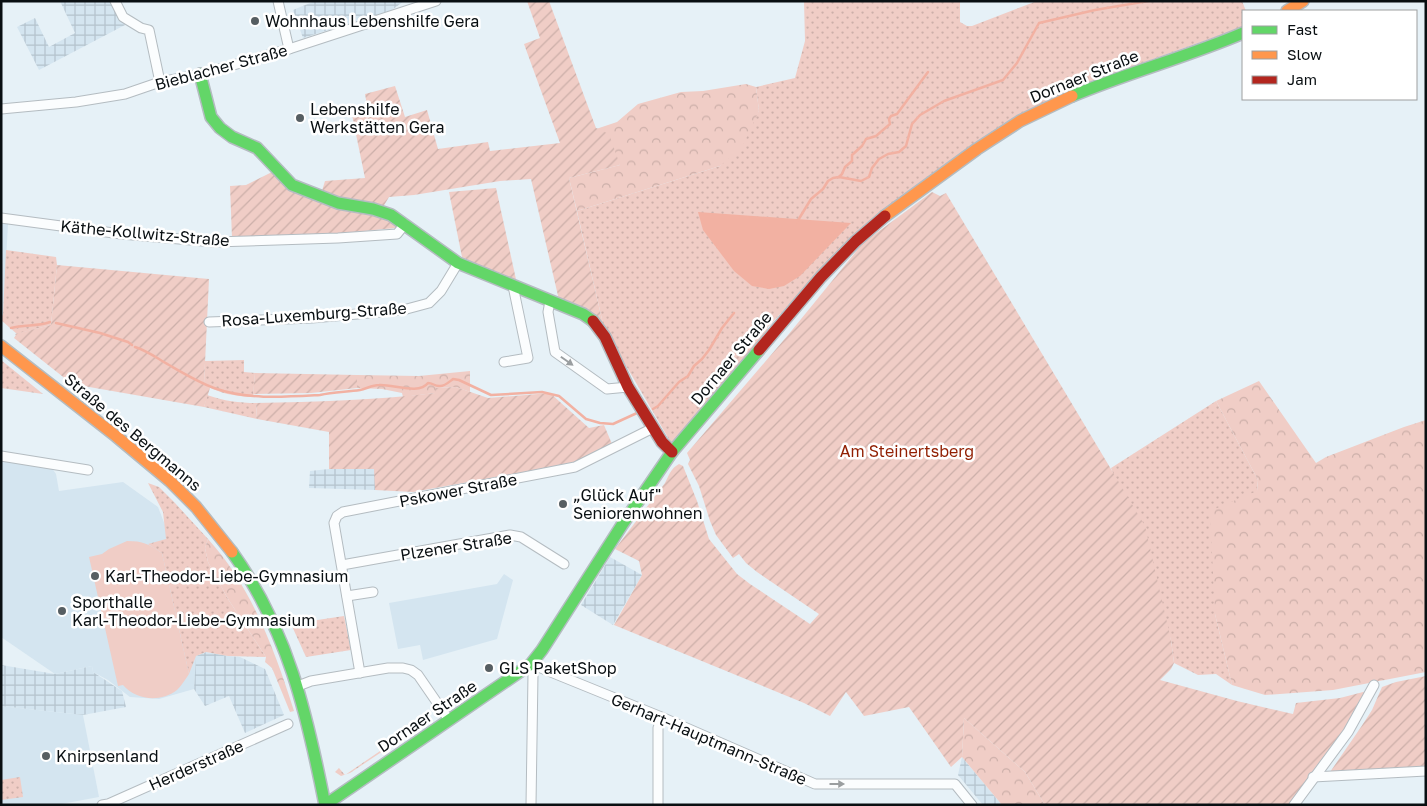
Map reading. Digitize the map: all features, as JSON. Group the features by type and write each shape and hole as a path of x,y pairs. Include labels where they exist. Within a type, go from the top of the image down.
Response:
{"main road":[{"path":"1289,10 1303,1"},
{"name":"Dornaer Straße","path":"325,805 531,664 672,452 821,277 856,241 886,215 977,149 1020,121 1107,81 1213,46 1242,33"},
{"path":"200,74 211,117 220,128 232,137 257,148 292,185 338,203 373,209 391,215 458,263 583,314 595,322 605,337 628,387 662,442 672,452"},
{"name":"Straße des Bergmanns","path":"1,346 154,467 204,515 222,537 243,567 266,607 303,684 307,719 325,805"}],"street":[{"path":"115,1 123,17 148,30 160,82"},
{"path":"278,1 289,49"},
{"name":"Bieblacher Straße","path":"1,109 76,102 125,94 160,82 200,74 289,49 394,16 421,3 436,1"},
{"name":"Käthe-Kollwitz-Straße","path":"1,218 121,234 214,242 397,234 405,224"},
{"name":"Rosa-Luxemburg-Straße","path":"209,322 312,318 403,310 429,303 441,291 458,263"},
{"path":"504,362 528,358 513,286"},
{"path":"550,301 548,312 555,352 607,389 628,387"},
{"name":"Pskower Straße","path":"360,673 334,523 337,516 343,512 575,467 653,428"},
{"path":"1,456 88,470"},
{"name":"Plzener Straße","path":"342,565 510,535 521,536 564,564"},
{"path":"347,596 374,592"},
{"path":"531,664 533,674 531,805"},
{"name":"Gerhart-Hauptmann-Straße","path":"531,664 815,784 955,784 972,805"},
{"path":"303,684 388,668 403,668 411,670 418,675 449,720"},
{"path":"1294,805 1348,732 1374,685"},
{"path":"658,805 658,728 662,718"},
{"name":"Herderstraße","path":"107,804 288,724"},
{"path":"1313,777 1426,771"}],"shaded area":[{"path":"60,1 109,1 125,25 39,70 17,27 35,18 49,47 75,33"},
{"path":"315,1 404,1 392,10 303,38 293,10"},
{"path":"698,212 851,223 800,276 784,286 769,289 752,286 734,271 703,230"},
{"path":"1,223 8,224 3,315 1,316"},
{"name":"Karl-Theodor-Liebe-Gymnasium","path":"10,461 51,467 56,474 59,491 123,482 158,507 165,525 196,656 194,689 159,699 130,697 108,680 93,672 92,666 55,674 1,637 1,462"},
{"path":"375,469 375,490 309,488 310,471"},
{"path":"610,557 642,575 613,625 581,605"},
{"path":"504,574 513,580 497,639 423,660 420,645 398,649 389,603 497,584"},
{"path":"206,652 240,657 265,669 284,715 245,733 229,696 205,706 194,689 196,656"},
{"path":"1,665 55,674 92,666 93,672 122,691 126,707 83,715 1,706"},
{"name":"Knirpsenland","path":"1,706 83,715 99,797 56,805 1,805"},
{"path":"962,757 1002,805 983,805 958,775"}],"green space":[{"path":"527,1 549,1 596,128 609,134 620,165 569,178 604,328 559,300 531,179 500,181 414,195 389,197 383,207 321,194 325,181 365,178 351,110 367,105 365,94 395,86 405,117 427,110 438,149 488,142 490,151 560,143 524,44 540,38"},
{"path":"804,1 960,1 960,22 967,26 972,26 1037,1 1242,1 1246,10 1242,10 1242,27 1066,90 1068,93 899,199 859,230 767,328 768,330 674,444 670,441 604,328 577,211 720,166 759,111 756,87 795,78 805,41"},
{"path":"746,84 756,87 759,111 742,147 720,166 577,211 569,178 620,165 596,129 617,122 638,104 681,92 703,91"},
{"path":"274,171 397,224 396,228 332,234 232,238 230,186 246,185"},
{"path":"496,188 517,284 462,257 449,192"},
{"name":"Am Steinertsberg","path":"932,192 940,196 946,193 1145,526 1171,640 1174,663 1160,680 1293,714 1296,703 1340,698 1367,691 1347,728 1291,805 1045,805 1025,772 964,718 962,757 951,767 909,707 864,716 846,692 830,716 804,703 614,625 642,575 639,561 615,549 665,483 672,470 679,464 683,466 697,501 709,539 737,574 810,624 819,614 757,572 739,554 733,558 716,535 699,486 688,464 690,460 687,453 788,335 863,243"},
{"path":"6,250 56,257 57,265 51,325 17,334 1,320 3,315"},
{"path":"57,265 209,279 204,384 210,388 204,407 72,384 14,338 15,334 51,325"},
{"path":"1,360 43,394 1,388"},
{"path":"244,360 244,372 255,373 253,397 227,394 204,384 205,361"},
{"path":"470,371 470,392 456,387 435,388 435,393 403,397 402,393 382,389 357,388 357,375 419,376"},
{"path":"255,373 357,375 357,388 311,393 253,394"},
{"path":"1259,381 1316,463 1326,457 1426,420 1426,672 1333,690 1265,695 1232,685 1215,614 1210,511 1257,491 1258,480 1216,401"},
{"path":"456,387 488,398 550,393 589,428 604,425 612,444 570,464 413,492 375,490 374,469 329,469 329,432 257,419 256,403 390,397 435,393 435,388"},
{"path":"207,395 231,401 256,403 257,419 204,407"},
{"path":"1216,401 1258,480 1257,491 1215,614 1232,685 1216,674 1198,675 1174,663 1171,640 1111,468"},
{"path":"148,483 159,487 208,539 205,548 208,562 228,599 266,657 228,656 206,652 196,656 189,674 162,553 148,544 166,539 163,512"},
{"path":"208,539 237,577 260,620 279,665 294,711 290,712 272,668 265,662 266,657 228,599 208,562 205,548"},
{"path":"127,541 146,544 162,553 189,674 177,690 163,697 141,697 123,685 118,686 89,557 102,554"},
{"path":"344,616 351,650 306,657 291,624"},
{"path":"1426,676 1426,767 1328,775 1372,710 1382,687"},
{"path":"964,718 1025,772 1045,805 1002,805 962,757"},
{"path":"412,726 416,729 350,773 346,774 405,734 402,729"},
{"path":"339,768 345,775 341,776 335,772"},
{"path":"20,777 23,797 1,800 1,780"}],"waterway":[{"path":"797,222 811,199 823,189 828,181 839,177 861,181 869,177 872,168 879,159 888,154 899,152 906,146 912,124 920,115 944,101 1003,80 1017,63 1039,23 1095,10 1148,1"},
{"path":"839,177 845,167 852,161 852,155 862,146 866,139 876,136 890,124 889,119 891,116 897,114 928,72"},
{"path":"653,409 658,406 679,382 688,376 694,366 709,350 722,328 734,313"},
{"path":"11,328 50,322"},
{"path":"56,323 100,333 132,345"},
{"path":"135,347 214,388 253,396 320,395 360,390 379,385 412,389 419,388 428,383 443,386 453,379 491,395 542,392 559,396 586,419 600,423 613,424 637,413"}],"traffic: fast":[{"path":"1072,96 1242,33"},
{"path":"200,74 211,117 220,128 232,137 257,148 292,185 338,203 373,209 391,215 458,263 583,314 593,321"},
{"path":"325,805 531,664 672,452 759,350"},
{"path":"232,552 268,612 293,674 311,738 325,805"}],"traffic: slow":[{"path":"1289,10 1303,1"},
{"path":"885,216 977,149 1020,121 1072,96"},
{"path":"1,346 170,481 196,507 232,552"}],"traffic: jam":[{"path":"759,350 821,277 856,241 885,216"},
{"path":"593,321 605,337 628,387 662,442 672,452"}],"place":[{"name":"Wohnhaus Lebenshilfe Gera","path":"255,21"},
{"name":"Lebenshilfe Werkstätten Gera","path":"300,118"},
{"name":"„Glück Auf\" Seniorenwohnen","path":"563,504"},
{"name":"Karl-Theodor-Liebe-Gymnasium","path":"95,576"},
{"name":"Sporthalle Karl-Theodor-Liebe-Gymnasium","path":"62,611"},
{"name":"GLS PaketShop","path":"489,668"},
{"name":"Knirpsenland","path":"46,756"}]}
